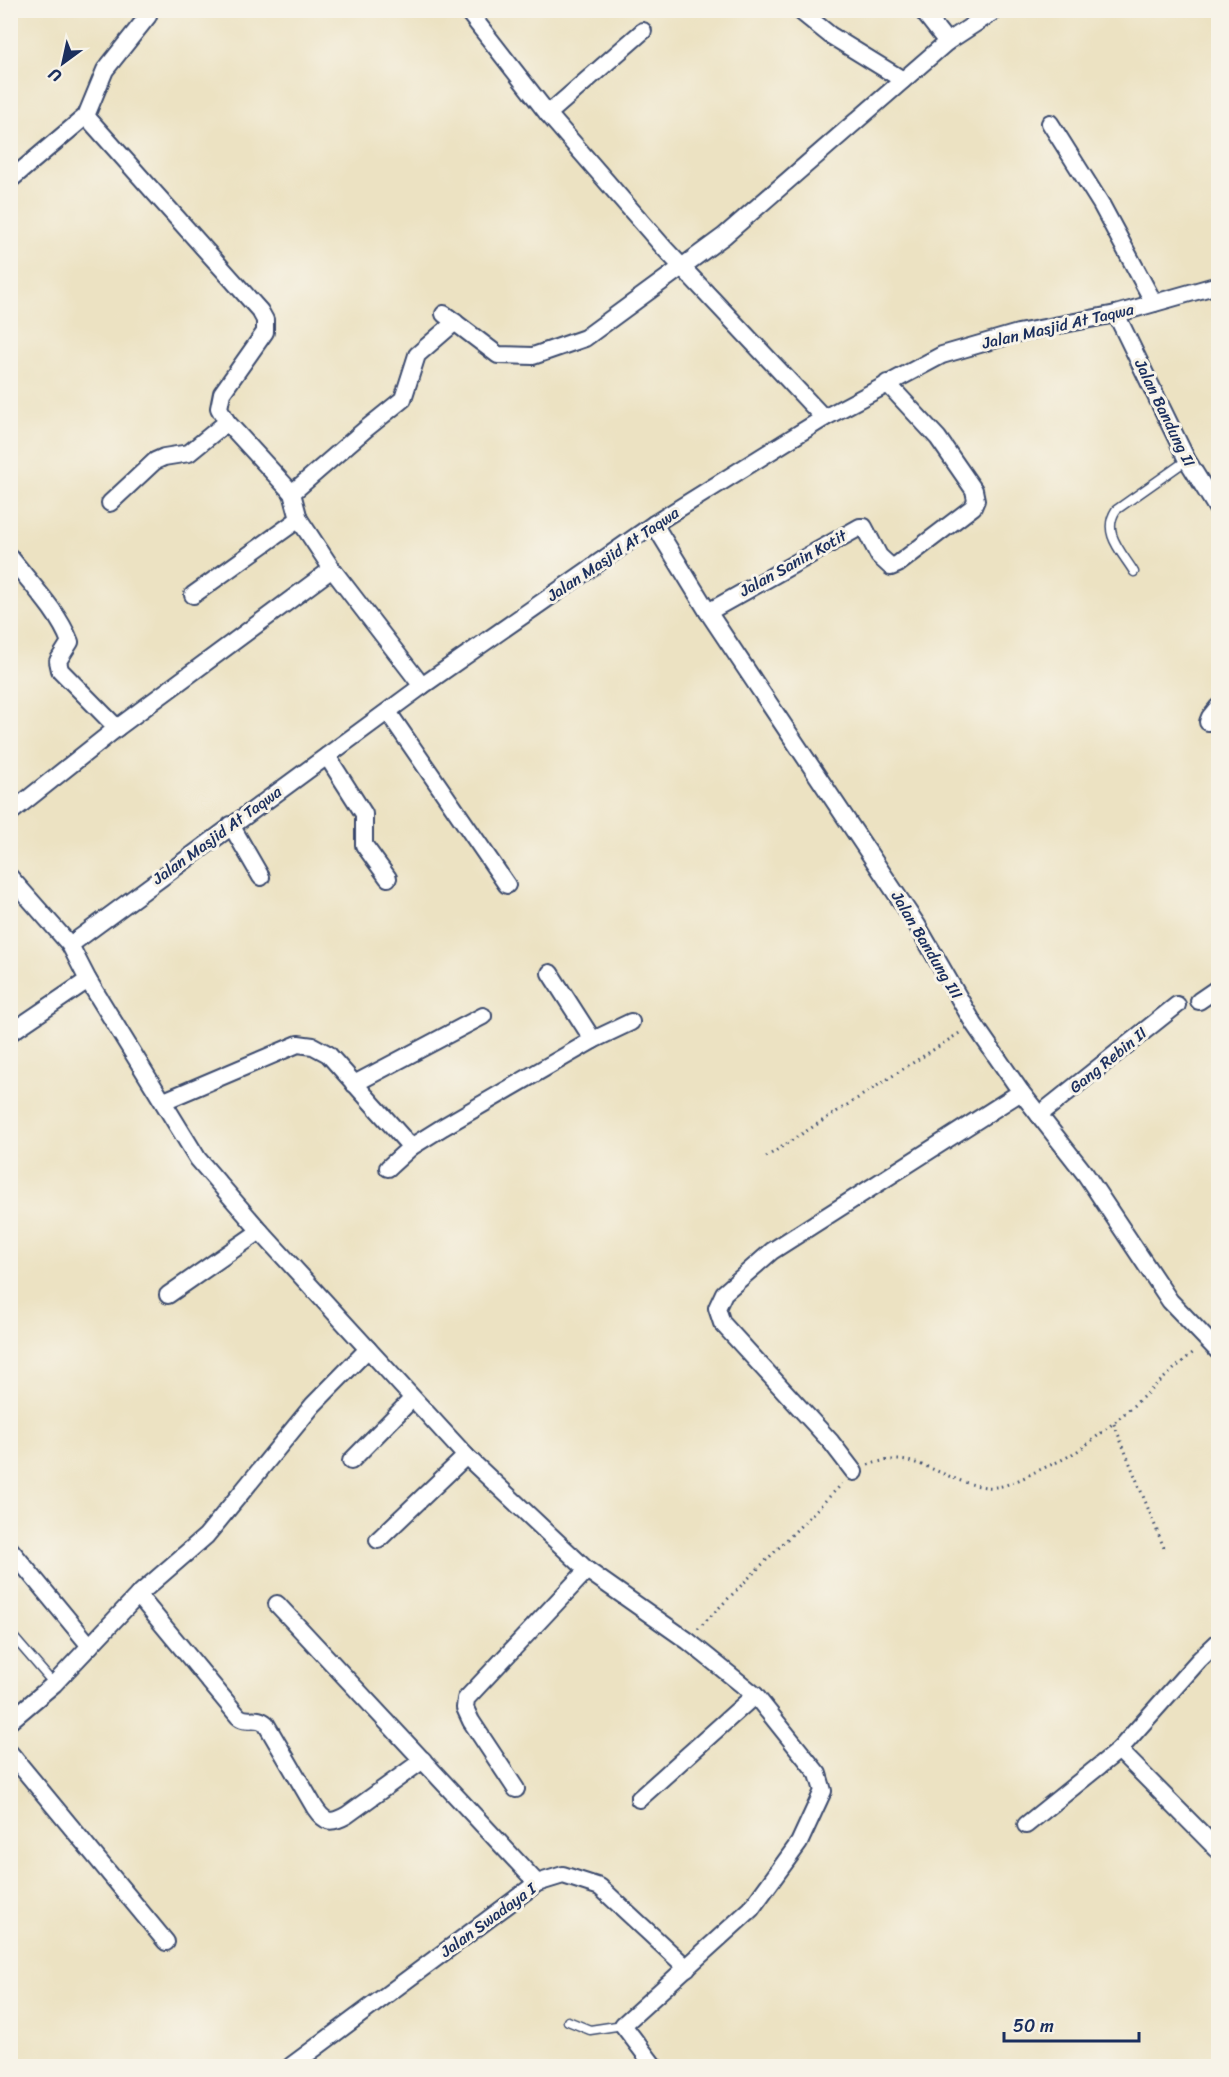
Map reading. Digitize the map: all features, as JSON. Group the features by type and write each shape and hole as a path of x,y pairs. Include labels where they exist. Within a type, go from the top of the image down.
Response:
{"street":[{"path":"10,180 86,116 105,70 148,16 148,10"},
{"path":"466,10 548,114 683,268 824,418"},
{"path":"798,10 830,35 903,80"},
{"path":"922,10 947,42"},
{"path":"292,494 403,399 417,355 449,318 498,355 533,356 585,338 683,268 768,199 947,42 996,10"},
{"path":"548,114 643,31"},
{"path":"86,116 260,311 265,320 265,332 222,393 219,408 226,422 292,494 299,519 332,569 422,686"},
{"path":"1050,123 1101,204 1154,303"},
{"name":"Jalan Masjid At Taqwa","path":"70,945 422,686 654,524 824,418 942,355 1018,333 1116,314 1218,285"},
{"name":"Jalan Bandung II","path":"1116,314 1187,460 1218,510"},
{"name":"Jalan Sanin Kotit","path":"708,612 860,527 864,528 884,562 891,567 973,507 976,500 974,490 938,438 887,383"},
{"path":"110,503 155,461 164,457 189,453 226,422"},
{"path":"193,595 299,519"},
{"name":"Jalan Bandung III","path":"654,524 708,612 917,925 974,1024 1021,1092 1086,1175 1170,1301 1213,1345"},
{"path":"10,557 54,612 68,636 70,642 68,648 58,661 60,670 117,728"},
{"path":"10,813 117,728 332,569"},
{"path":"1208,722 1218,707"},
{"path":"388,712 507,885"},
{"path":"327,756 364,814 363,842 388,878"},
{"path":"231,825 261,877"},
{"path":"10,877 70,945 88,980 198,1159 260,1231 466,1456 587,1570 688,1641 754,1695 818,1774 823,1791 799,1843 752,1909 623,2025 654,2067"},
{"path":"550,973 593,1040"},
{"path":"10,1033 88,980"},
{"path":"1199,1001 1218,988"},
{"name":"Gang Rebin II","path":"1039,1115 1176,1005"},
{"path":"354,1084 483,1016"},
{"path":"388,1168 411,1147 593,1040 631,1022"},
{"path":"164,1101 298,1044 312,1046 328,1054 411,1147"},
{"path":"854,1472 824,1433 722,1323 717,1308 724,1293 772,1251 1021,1092"},
{"path":"168,1295 260,1231"},
{"path":"10,1721 54,1684 138,1595 206,1536 313,1406 368,1349"},
{"path":"351,1461 412,1399"},
{"path":"378,1540 466,1456"},
{"path":"10,1549 90,1646"},
{"path":"516,1789 471,1721 465,1708 466,1700 587,1570"},
{"path":"138,1595 238,1716 243,1720 260,1720 266,1724 315,1808 324,1819 334,1821 347,1815 423,1760"},
{"path":"277,1604 537,1883"},
{"path":"1026,1825 1119,1750 1199,1660 1218,1642"},
{"path":"639,1799 754,1695"},
{"path":"1119,1750 1218,1850"},
{"path":"10,1753 166,1942"},
{"name":"Jalan Swadaya I","path":"291,2067 537,1883 563,1875 600,1887 687,1968"}],"lane":[{"path":"1134,572 1109,532 1112,516 1116,510 1187,460"},
{"path":"10,1633 54,1684"},
{"path":"568,2021 590,2030 623,2025"}],"path":[{"path":"766,1157 974,1024"},
{"path":"688,1641 704,1622 854,1472 870,1464 889,1459 917,1462 966,1482 989,1488 1014,1482 1074,1453 1114,1424 1151,1388 1213,1345"},
{"path":"1114,1424 1122,1438 1164,1548"}]}
